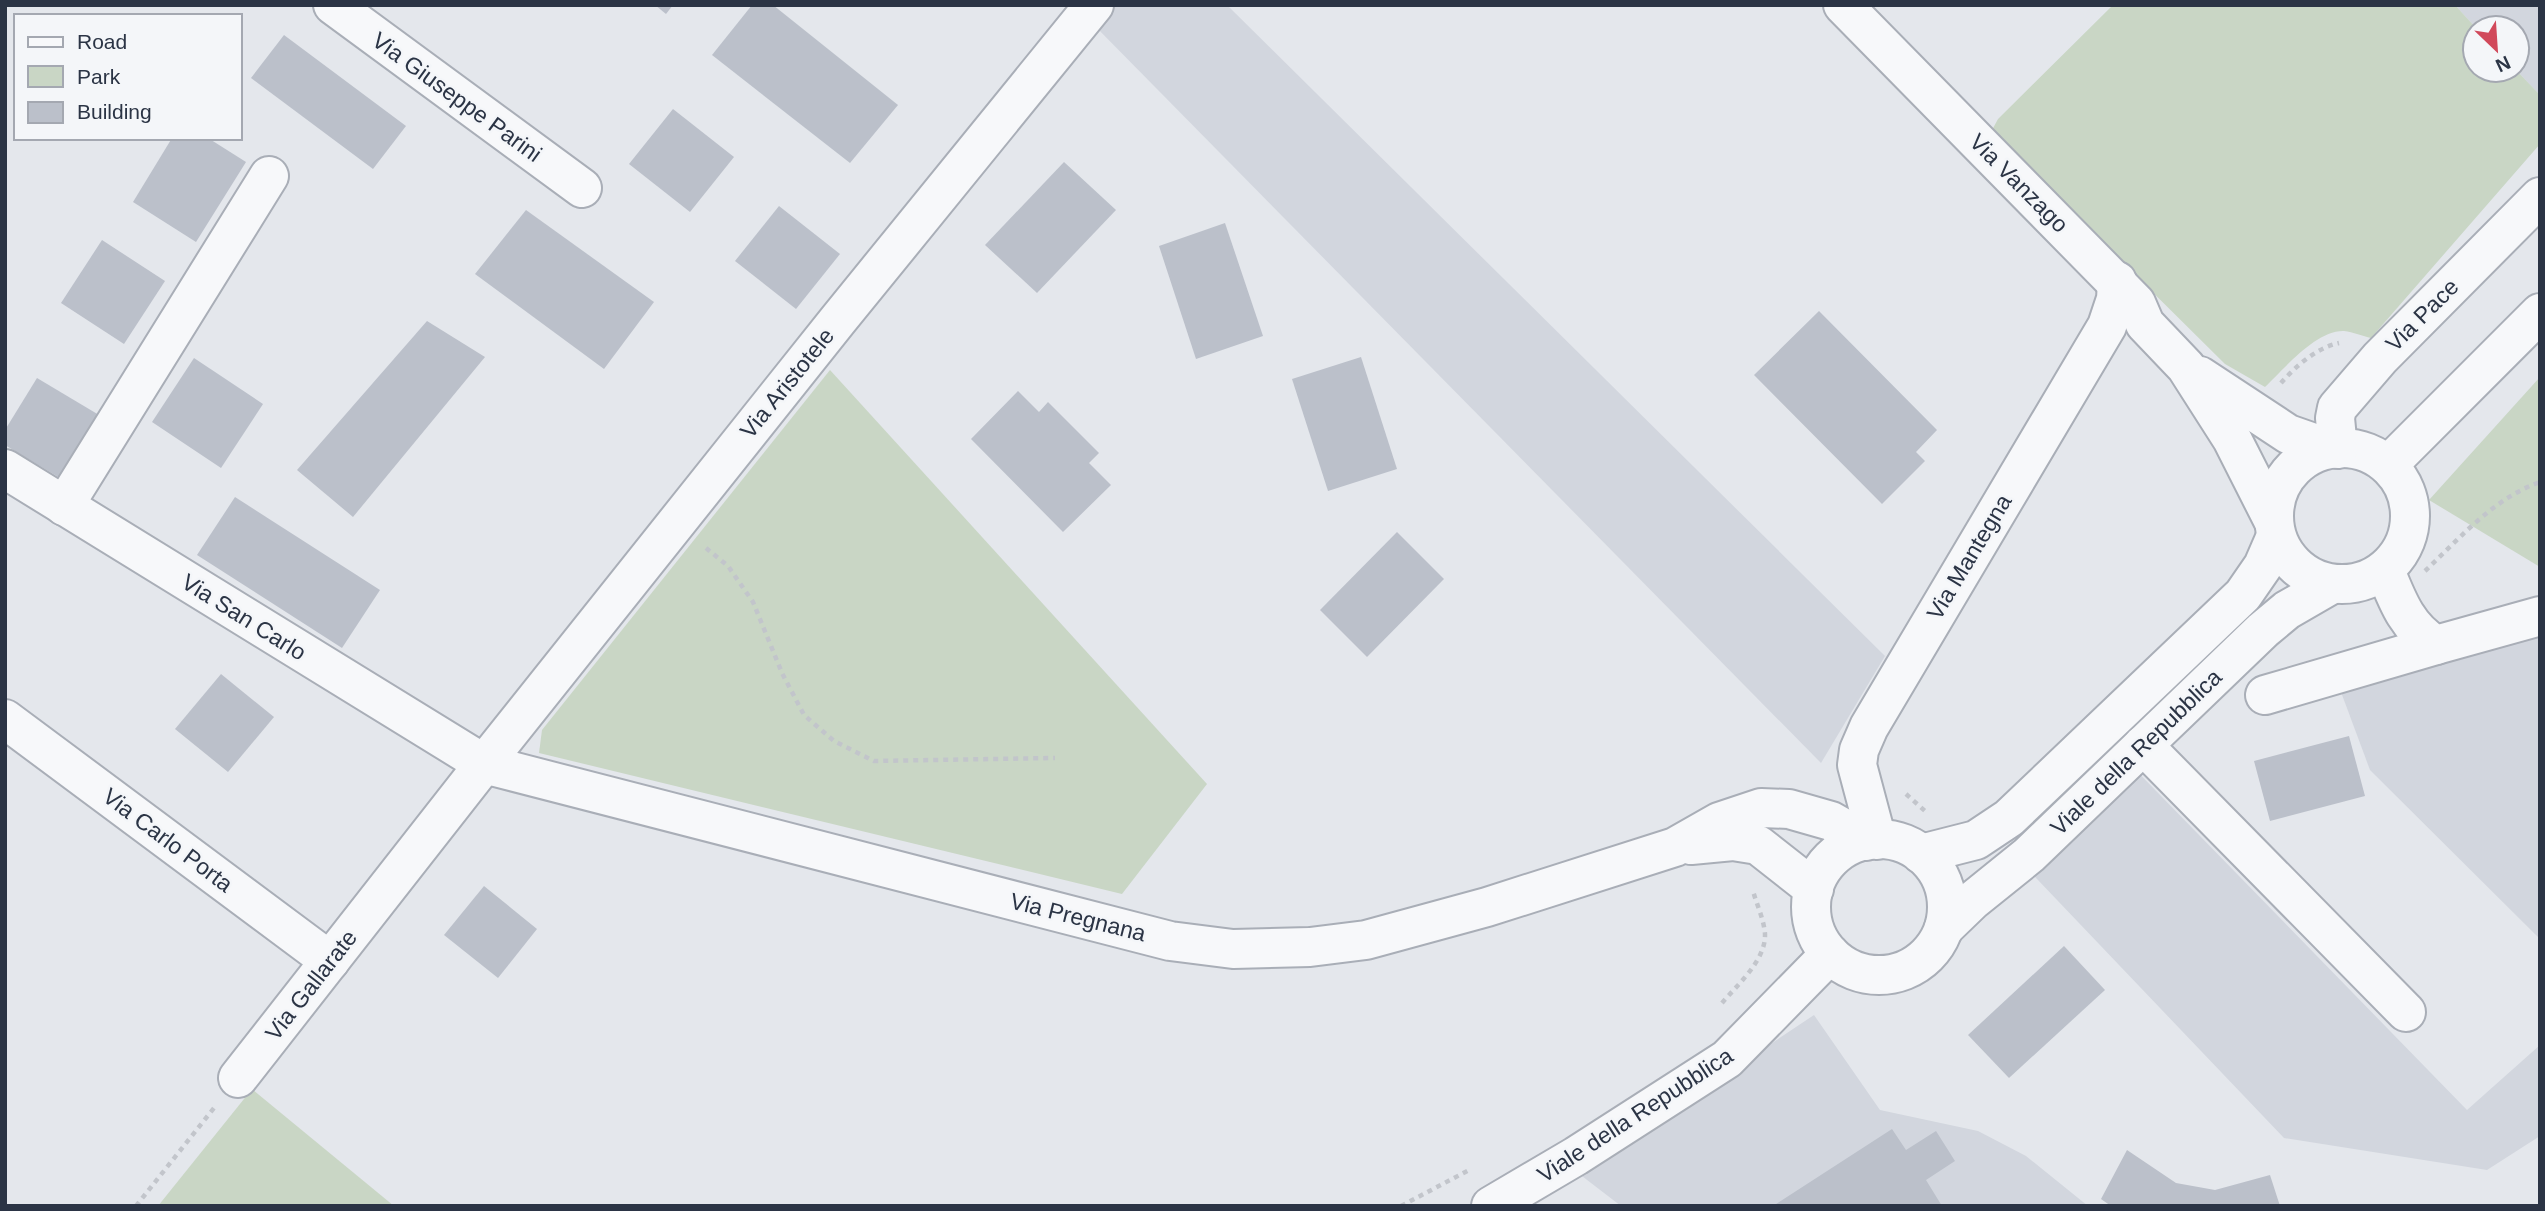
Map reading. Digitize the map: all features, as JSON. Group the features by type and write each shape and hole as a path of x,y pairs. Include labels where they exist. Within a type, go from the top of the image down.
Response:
{"street":[{"name":"Via Giuseppe Parini","path":"333,5 582,188"},
{"name":"Via Aristotele","path":"484,764 1094,5"},
{"name":"Via Vanzago","path":"1843,5 2136,303 2145,324 2186,367 2232,439 2275,528"},
{"path":"64,506 269,176"},
{"name":"Via Pace","path":"2333,449 2337,408 2380,358 2540,197"},
{"name":"Via Mantegna","path":"1872,840 1857,765 1859,750 1868,727 2107,326 2116,299 2117,281"},
{"path":"2388,465 2540,313"},
{"path":"2107,326 2126,319 2145,324"},
{"name":"Via Vanzago","path":"2186,367 2288,434 2333,449"},
{"path":"2391,583 2370,579 2351,584 2332,584 2304,573 2291,563 2275,528 2274,504 2281,484 2293,468 2309,456 2333,449 2350,448 2371,453 2388,465 2403,484 2410,506 2409,530 2391,583 2403,614 2423,637 2436,645"},
{"name":"Via San Carlo","path":"5,469 484,764"},
{"name":"Viale della Repubblica","path":"1922,853 1976,840 2009,818 2243,595 2263,566 2275,528"},
{"name":"Viale della Repubblica","path":"1944,928 1972,901 2029,855 2263,630 2287,610 2332,584"},
{"path":"2265,695 2540,616"},
{"name":"Via Carlo Porta","path":"5,719 330,961"},
{"path":"2143,745 2406,1012"},
{"name":"Via Pregnana","path":"484,764 1170,941 1233,949 1310,947 1366,940 1487,907 1675,847 1733,841 1758,845"},
{"name":"Via Gallarate","path":"238,1077 484,764"},
{"name":"Via Pregnana","path":"1675,847 1719,822 1761,808 1789,809 1832,821 1872,840"},
{"path":"1872,840 1893,841 1922,853 1936,869 1945,887 1948,908 1944,928 1933,949 1916,965 1894,974 1871,975 1849,968 1830,954 1817,935 1811,912 1814,889 1821,872 1833,857 1848,847 1872,840"},
{"path":"1758,845 1814,889"},
{"name":"Viale della Repubblica","path":"1491,1206 1576,1156 1727,1059 1830,954"}],"path":[{"path":"2255,414 2294,369 2326,346 2339,343 2355,346 2380,358"},
{"path":"2391,583 2506,499 2540,482"},
{"path":"677,522 728,566 753,602 782,673 804,715 834,741 874,761 1055,758"},
{"path":"1860,775 1887,778 1930,815"},
{"path":"1717,1010 1758,959 1764,947 1765,932 1749,876 1758,845"},
{"path":"136,1206 238,1077"},
{"path":"1401,1206 1482,1164"}],"shaded area":[{"path":"1105,5 1227,5 1885,656 1821,763 1091,22"},
{"path":"2455,5 2540,5 2540,95 2529,84 2531,14 2463,14"},
{"path":"2540,630 2540,939 2370,770 2338,684"},
{"path":"2121,755 2467,1110 2540,1045 2540,1136 2487,1170 2284,1138 2015,856"},
{"path":"1814,1015 1880,1110 1978,1131 2026,1156 2088,1206 1621,1206 1578,1173"}],"green space":[{"path":"2113,5 2455,5 2463,14 2461,14 2461,84 2529,84 2540,95 2540,144 2371,338 2344,331 2333,332 2301,352 2265,387 2225,364 1991,132 1998,119"},
{"path":"830,370 1207,784 1122,894 539,753 542,730"},
{"path":"2540,377 2540,567 2429,500"},
{"path":"252,1089 394,1206 158,1206"}],"building":[{"path":"655,5 673,5 666,14"},
{"path":"752,5 773,5 898,105 850,163 712,55"},
{"path":"284,35 406,126 373,169 251,78"},
{"path":"673,109 734,157 690,212 629,164"},
{"path":"171,140 211,140 246,162 196,242 133,202"},
{"path":"1064,162 1116,210 1037,293 985,245"},
{"path":"779,206 840,254 796,309 735,261"},
{"path":"526,210 654,302 604,369 475,274"},
{"path":"1225,223 1263,336 1196,359 1159,246"},
{"path":"102,240 165,281 124,344 61,303"},
{"path":"1819,311 1937,430 1916,452 1925,461 1882,504 1754,375"},
{"path":"427,321 485,357 353,517 297,470"},
{"path":"1361,357 1397,469 1328,491 1292,379"},
{"path":"194,358 263,404 221,468 152,422"},
{"path":"37,378 99,415 60,478 5,445 5,430"},
{"path":"1018,391 1039,412 1048,402 1099,453 1089,463 1111,485 1063,532 971,439"},
{"path":"235,497 380,590 342,648 197,555"},
{"path":"1397,532 1444,579 1367,657 1320,610"},
{"path":"221,674 274,717 228,772 175,729"},
{"path":"2349,736 2365,796 2270,821 2254,761"},
{"path":"484,886 537,929 498,978 444,935"},
{"path":"2064,946 2105,990 2009,1078 1968,1035"},
{"path":"1892,1129 1906,1150 1936,1131 1955,1161 1926,1180 1942,1206 1773,1206"},
{"path":"2127,1150 2176,1183 2215,1190 2270,1175 2280,1206 2111,1206 2101,1199"}]}
